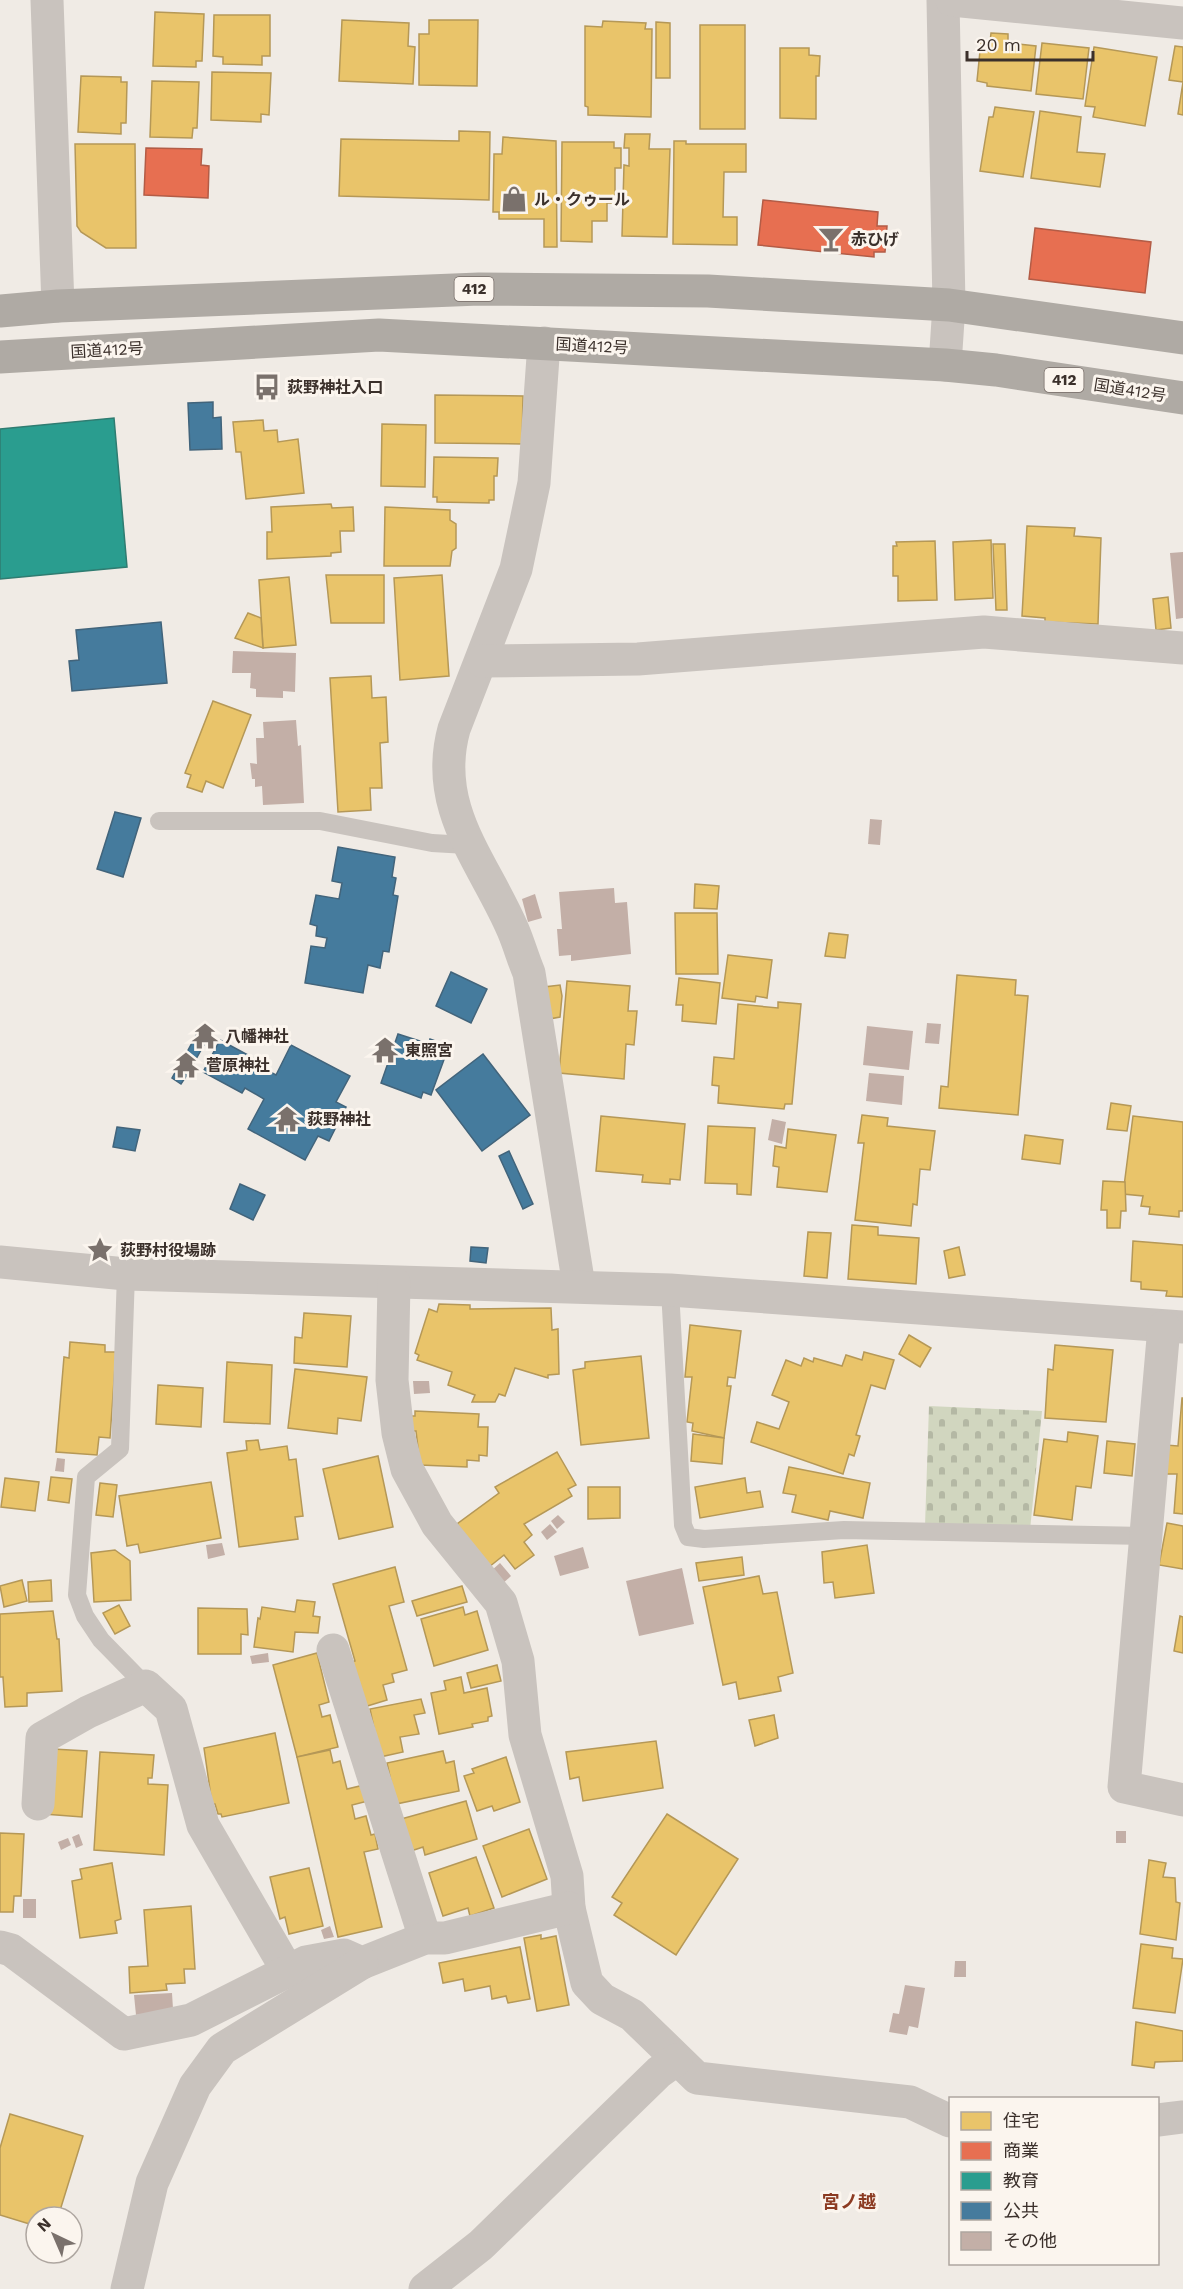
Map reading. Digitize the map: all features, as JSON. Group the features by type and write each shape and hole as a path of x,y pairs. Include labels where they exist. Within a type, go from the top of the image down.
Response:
{"highway":[{"name":"412","path":"0,311 58,306 479,289 708,291 949,305 1183,338"},
{"name":"国道412号","path":"0,357 378,336 945,365 996,370 1183,398"}],"street":[{"path":"47,0 58,306"},
{"path":"943,0 949,305 945,365"},
{"path":"952,0 1183,23"},
{"path":"544,343 534,483 516,568 454,729 447,754 447,775 468,845 513,929 529,974 579,1286"},
{"path":"482,661 638,659 984,632 1183,648"},
{"path":"0,1263 126,1274 669,1290 1173,1327 1146,1536 1124,1787 1183,1800"},
{"path":"394,1283 392,1380 398,1433 407,1469 437,1524 501,1603 518,1661 525,1735 567,1876 569,1908 586,1983 602,2000 632,2015 697,2078 910,2102 949,2120"},
{"path":"333,1650 425,1938"},
{"path":"38,1804 42,1738 88,1712 146,1686 171,1708 203,1825 287,1970"},
{"path":"127,2289 152,2183 195,2086 222,2049 362,1963 425,1938 445,1938 569,1908"},
{"path":"0,1947 11,1950 124,2034 191,2020 306,1962 344,1955 362,1963"},
{"path":"425,2289 481,2245 660,2072 676,2060"},
{"path":"1159,2120 1183,2117"}],"lane":[{"path":"159,821 320,821 432,843 468,845"},
{"path":"126,1274 120,1449 86,1477 77,1595 86,1616 101,1640 146,1686"},
{"path":"669,1290 683,1526 688,1537 704,1539 844,1530 1146,1536"}],"green space":[{"path":"929,1406 1042,1411 1030,1530 925,1526"}],"building: 住宅":[{"path":"155,12 204,14 202,61 196,61 196,67 153,66"},
{"path":"214,15 270,15 270,56 262,56 262,65 223,64 223,57 213,56"},
{"path":"342,20 409,23 408,46 415,47 413,84 339,81"},
{"path":"429,20 478,20 477,86 419,85 419,34 429,34"},
{"path":"603,21 646,23 645,29 652,29 651,117 588,115 588,107 585,106 585,26 602,27"},
{"path":"656,22 670,23 670,78 656,78"},
{"path":"700,25 745,25 745,129 700,129"},
{"path":"991,33 1008,34 1008,43 1036,46 1031,91 987,86 987,83 977,81 981,41 990,42"},
{"path":"1042,43 1089,48 1083,99 1036,94"},
{"path":"1175,46 1183,47 1183,82 1169,80"},
{"path":"1094,47 1157,57 1145,126 1093,117 1095,107 1085,106"},
{"path":"780,48 809,48 809,55 820,56 819,76 816,76 816,119 780,118"},
{"path":"212,72 271,73 269,115 261,114 261,122 211,120"},
{"path":"81,76 121,77 121,82 127,82 126,123 121,123 121,134 78,132"},
{"path":"152,81 199,82 197,128 193,128 192,138 150,137"},
{"path":"1183,82 1183,115 1178,114"},
{"path":"995,107 1034,112 1023,177 980,171 989,117 993,117"},
{"path":"1040,111 1081,117 1077,152 1105,154 1100,187 1031,178"},
{"path":"459,131 490,132 489,200 339,196 341,139 459,141"},
{"path":"625,134 650,134 649,149 670,149 667,237 622,236 624,165 629,166 629,148 624,148"},
{"path":"503,137 556,141 557,247 544,247 544,219 499,219 499,212 493,212 494,154 502,154"},
{"path":"674,141 686,141 686,144 746,144 746,172 724,172 723,217 737,217 737,245 673,244"},
{"path":"562,142 614,142 614,148 621,148 621,168 615,168 615,203 607,203 607,221 592,221 592,242 561,241"},
{"path":"75,144 135,144 136,248 106,248 81,232 77,226"},
{"path":"435,395 523,396 522,444 435,443"},
{"path":"263,420 264,431 277,430 278,442 298,439 304,493 246,499 241,452 236,452 233,422"},
{"path":"382,424 426,425 425,487 381,486"},
{"path":"434,457 498,458 497,476 494,476 494,500 489,500 489,503 437,502 437,497 433,497"},
{"path":"331,504 332,508 353,507 354,531 340,531 341,552 331,553 331,556 267,559 267,532 272,532 271,507"},
{"path":"385,507 450,510 450,520 456,524 456,548 452,551 450,566 384,566"},
{"path":"1027,526 1075,528 1074,536 1101,538 1098,624 1045,622 1045,618 1022,616"},
{"path":"991,540 993,598 955,600 953,542"},
{"path":"935,541 937,600 898,601 898,576 893,576 893,546 897,546 896,542"},
{"path":"993,544 1005,544 1007,610 996,610"},
{"path":"326,575 384,575 384,623 331,623"},
{"path":"442,575 449,676 400,680 394,578"},
{"path":"289,577 296,645 263,648 259,580"},
{"path":"1168,597 1171,628 1156,630 1153,599"},
{"path":"248,613 261,618 263,648 235,638"},
{"path":"371,676 372,698 386,697 388,742 380,743 382,788 370,788 371,810 338,812 330,678"},
{"path":"213,701 251,715 223,788 206,781 202,792 187,787 191,775 185,773"},
{"path":"695,884 719,886 717,909 694,908"},
{"path":"675,913 717,913 718,974 676,974"},
{"path":"829,933 848,935 845,958 825,956"},
{"path":"728,955 772,960 767,998 756,996 755,1002 722,998"},
{"path":"957,975 1016,980 1015,995 1028,996 1018,1115 939,1108 941,1086 948,1087"},
{"path":"679,978 720,983 716,1024 682,1021 683,1005 676,1005"},
{"path":"567,981 630,986 628,1011 637,1011 634,1045 626,1044 624,1079 559,1073"},
{"path":"560,985 562,996 560,1017 549,1019 544,987"},
{"path":"778,1002 801,1004 792,1104 785,1104 784,1109 718,1103 719,1086 712,1085 714,1057 734,1059 738,1004 778,1008"},
{"path":"1111,1103 1131,1106 1127,1131 1107,1129"},
{"path":"862,1115 888,1118 887,1126 935,1131 930,1170 920,1169 917,1205 913,1204 911,1226 855,1220 864,1143 858,1143"},
{"path":"601,1116 685,1124 680,1180 670,1179 670,1184 642,1182 643,1175 596,1171"},
{"path":"1133,1116 1183,1122 1183,1211 1179,1211 1179,1217 1149,1214 1150,1207 1141,1206 1143,1196 1123,1194"},
{"path":"708,1126 755,1128 751,1195 737,1194 737,1184 705,1183"},
{"path":"788,1129 836,1135 827,1192 777,1187 779,1167 773,1166 775,1146 786,1148"},
{"path":"1025,1135 1063,1140 1060,1164 1022,1159"},
{"path":"1103,1181 1125,1182 1126,1211 1121,1211 1120,1228 1107,1228 1107,1210 1101,1210"},
{"path":"852,1225 878,1227 878,1235 919,1238 916,1284 848,1279"},
{"path":"808,1232 831,1233 827,1278 804,1276"},
{"path":"1133,1241 1183,1245 1183,1297 1166,1296 1167,1291 1141,1289 1141,1282 1131,1281"},
{"path":"959,1247 965,1275 949,1278 944,1251"},
{"path":"439,1304 470,1305 470,1309 551,1308 552,1330 558,1329 559,1374 548,1375 548,1378 515,1368 505,1396 499,1394 495,1402 472,1402 475,1395 448,1385 452,1372 417,1360 419,1355 415,1353 429,1309 437,1312"},
{"path":"304,1313 351,1316 347,1367 294,1363 295,1337 302,1338"},
{"path":"690,1325 741,1331 735,1378 728,1377 727,1386 731,1386 724,1438 692,1431 693,1423 687,1422 692,1377 685,1377"},
{"path":"909,1335 931,1348 920,1367 899,1354"},
{"path":"70,1342 105,1345 105,1352 116,1352 110,1438 99,1437 97,1455 56,1452 64,1357 69,1358"},
{"path":"1055,1345 1113,1350 1106,1422 1045,1418 1048,1369 1053,1370"},
{"path":"864,1352 894,1360 885,1389 871,1385 856,1435 860,1436 854,1456 849,1454 843,1474 751,1442 757,1422 779,1429 789,1402 772,1395 786,1360 801,1366 804,1358 813,1362 814,1358 842,1366 846,1355 862,1360"},
{"path":"641,1356 649,1438 581,1445 573,1370 585,1368 585,1362"},
{"path":"227,1362 272,1365 270,1424 224,1422"},
{"path":"295,1369 367,1377 361,1421 338,1418 337,1434 288,1428"},
{"path":"158,1385 203,1388 201,1427 156,1424"},
{"path":"1182,1398 1183,1514 1174,1513 1177,1474 1164,1474 1166,1445 1178,1446"},
{"path":"415,1411 479,1414 478,1427 488,1427 487,1456 479,1455 479,1461 467,1460 467,1467 420,1465 416,1431 412,1431 411,1416 415,1416"},
{"path":"1068,1432 1098,1436 1091,1488 1076,1486 1072,1520 1034,1515 1044,1439 1067,1442"},
{"path":"693,1434 724,1438 722,1464 691,1461"},
{"path":"258,1440 260,1450 287,1446 289,1460 296,1459 303,1516 295,1517 298,1539 239,1547 227,1453 247,1450 246,1441"},
{"path":"1107,1441 1135,1444 1132,1476 1104,1473"},
{"path":"557,1452 576,1485 568,1489 572,1496 524,1524 532,1535 524,1542 534,1555 515,1569 504,1555 489,1567 457,1524 499,1493 495,1487"},
{"path":"378,1456 393,1527 339,1539 323,1469"},
{"path":"789,1467 870,1483 863,1518 830,1511 828,1520 792,1512 796,1495 783,1493"},
{"path":"51,1477 72,1479 69,1503 48,1500"},
{"path":"5,1478 39,1482 35,1511 1,1507"},
{"path":"745,1478 747,1493 760,1491 763,1507 700,1518 695,1487"},
{"path":"211,1482 221,1538 140,1553 138,1544 127,1546 119,1496"},
{"path":"100,1483 117,1485 113,1517 96,1515"},
{"path":"588,1487 620,1487 620,1518 588,1519"},
{"path":"1167,1523 1183,1526 1183,1569 1159,1565"},
{"path":"867,1545 874,1593 835,1598 833,1582 824,1583 822,1552"},
{"path":"115,1550 130,1561 131,1600 94,1602 91,1553"},
{"path":"742,1557 744,1575 699,1581 696,1563"},
{"path":"395,1567 404,1602 389,1606 407,1670 392,1674 394,1682 383,1685 387,1700 364,1707 351,1662 355,1661 333,1584"},
{"path":"759,1576 763,1594 777,1592 793,1673 778,1677 781,1691 739,1699 736,1682 723,1685 703,1587"},
{"path":"22,1580 27,1601 4,1607 0,1586"},
{"path":"51,1580 52,1601 29,1602 28,1582"},
{"path":"462,1586 467,1602 417,1616 412,1601"},
{"path":"297,1600 315,1602 313,1616 320,1617 318,1633 295,1632 293,1652 254,1647 262,1607 295,1612"},
{"path":"119,1605 130,1626 115,1634 103,1613"},
{"path":"463,1607 465,1615 477,1611 488,1650 434,1666 421,1619"},
{"path":"198,1608 247,1609 248,1635 241,1634 241,1654 198,1654"},
{"path":"53,1611 57,1639 59,1639 62,1691 27,1693 27,1706 5,1707 3,1677 0,1677 0,1614"},
{"path":"1180,1616 1183,1617 1183,1653 1174,1651"},
{"path":"317,1653 329,1702 319,1705 322,1717 330,1715 338,1747 297,1757 273,1665"},
{"path":"497,1665 501,1681 471,1688 467,1673"},
{"path":"461,1677 464,1693 487,1688 492,1716 488,1717 488,1721 472,1724 473,1727 439,1734 431,1693 446,1690 444,1681"},
{"path":"421,1699 425,1713 414,1715 419,1734 400,1737 403,1752 380,1757 370,1709"},
{"path":"774,1715 778,1738 755,1746 749,1720"},
{"path":"275,1733 289,1803 222,1817 218,1814 215,1804 212,1804 204,1748"},
{"path":"656,1741 663,1788 583,1801 579,1777 570,1779 566,1752"},
{"path":"53,1749 87,1751 82,1817 44,1814"},
{"path":"330,1750 333,1763 340,1761 347,1789 364,1785 368,1801 352,1805 355,1819 366,1816 371,1835 375,1834 378,1849 364,1852 382,1927 338,1937 297,1757"},
{"path":"443,1751 446,1763 454,1761 459,1791 396,1804 387,1763"},
{"path":"100,1752 154,1755 152,1778 148,1778 148,1784 168,1785 164,1855 94,1850"},
{"path":"506,1757 520,1802 494,1811 492,1806 477,1811 464,1776 474,1773 472,1769"},
{"path":"466,1801 477,1839 425,1855 423,1847 411,1851 401,1819"},
{"path":"667,1814 738,1859 676,1955 614,1915 622,1903 612,1897"},
{"path":"529,1829 547,1879 502,1897 483,1846"},
{"path":"0,1833 24,1834 21,1896 14,1896 13,1912 0,1912"},
{"path":"476,1857 494,1908 470,1916 468,1908 443,1916 429,1873"},
{"path":"1149,1860 1166,1863 1163,1877 1175,1878 1176,1902 1180,1903 1176,1940 1140,1934"},
{"path":"112,1863 121,1919 115,1921 117,1933 80,1938 72,1881 82,1879 80,1869"},
{"path":"309,1868 323,1926 289,1934 285,1917 280,1919 270,1877"},
{"path":"191,1906 195,1969 184,1969 185,1983 166,1984 167,1990 130,1993 129,1967 148,1966 144,1910"},
{"path":"541,1935 541,1939 556,1936 569,2005 537,2011 524,1938"},
{"path":"1141,1944 1173,1948 1172,1958 1183,1959 1175,2013 1133,2008"},
{"path":"520,1947 530,1999 508,2003 506,1996 492,1999 490,1986 465,1991 463,1979 443,1983 439,1963"},
{"path":"1136,2022 1183,2031 1183,2061 1155,2062 1154,2068 1132,2065"},
{"path":"10,2114 83,2136 62,2205 24,2205 24,2222 0,2215 0,2148"}],"building: 商業":[{"path":"146,148 202,149 201,165 209,166 208,198 144,195"},
{"path":"763,200 878,212 877,226 887,226 885,252 874,252 874,257 758,245"},
{"path":"1035,228 1151,242 1145,293 1029,279"}],"building: 教育":[{"path":"114,418 127,567 0,579 0,429"}],"building: 公共":[{"path":"213,402 213,418 221,417 222,449 190,450 188,403"},
{"path":"161,622 167,683 72,691 69,661 79,660 76,630"},
{"path":"115,812 141,818 123,877 97,869"},
{"path":"338,847 395,857 392,877 396,878 393,895 398,896 389,952 383,951 380,968 368,965 363,993 305,983 311,946 325,948 327,938 316,936 317,926 310,924 316,895 339,899 342,883 332,881"},
{"path":"451,972 487,989 471,1023 436,1006"},
{"path":"200,1028 210,1034 196,1059 186,1054"},
{"path":"398,1034 429,1044 430,1039 449,1046 431,1095 423,1092 421,1098 381,1083"},
{"path":"220,1040 261,1062 259,1066 276,1075 291,1045 350,1076 336,1102 346,1107 329,1141 318,1136 305,1160 248,1129 264,1099 245,1088 242,1093 203,1072"},
{"path":"483,1054 530,1115 482,1151 436,1090"},
{"name":"菅原神社","path":"184,1058 194,1063 188,1073 179,1067"},
{"path":"177,1069 187,1075 181,1084 172,1078"},
{"path":"117,1127 140,1130 135,1151 113,1147"},
{"path":"509,1151 533,1204 523,1209 499,1156"},
{"path":"240,1184 265,1195 253,1220 230,1209"},
{"path":"471,1247 488,1248 486,1263 470,1261"}],"building: その他":[{"path":"1183,552 1183,618 1176,619 1170,553"},
{"path":"233,651 296,653 295,692 283,691 283,698 256,697 256,689 250,688 251,673 232,673"},
{"path":"296,720 298,746 301,745 304,803 263,805 262,786 255,787 250,763 257,764 256,738 264,738 263,722"},
{"path":"870,819 882,820 880,845 868,844"},
{"path":"614,888 615,903 627,902 631,954 571,961 571,955 559,956 557,929 562,929 559,892"},
{"path":"535,894 542,918 528,922 522,899"},
{"path":"927,1023 941,1024 939,1044 925,1043"},
{"path":"867,1026 913,1031 909,1070 863,1065"},
{"path":"869,1073 904,1076 902,1105 866,1101"},
{"path":"772,1119 786,1122 782,1144 768,1140"},
{"path":"413,1381 429,1381 430,1393 414,1394"},
{"path":"57,1458 65,1459 64,1472 55,1471"},
{"path":"558,1515 565,1522 557,1529 551,1521"},
{"path":"550,1524 557,1532 547,1540 541,1532"},
{"path":"222,1543 225,1555 208,1559 206,1545"},
{"path":"583,1547 589,1568 560,1576 554,1556"},
{"path":"500,1563 511,1576 502,1584 491,1571"},
{"path":"682,1568 694,1624 639,1636 626,1581"},
{"path":"268,1653 269,1662 252,1664 250,1656"},
{"path":"1116,1831 1126,1831 1126,1843 1116,1843"},
{"path":"79,1834 83,1845 76,1848 72,1837"},
{"path":"68,1838 71,1845 61,1850 58,1842"},
{"path":"23,1899 36,1899 36,1918 23,1918"},
{"path":"330,1926 334,1937 324,1939 321,1930"},
{"path":"955,1961 966,1961 966,1977 954,1977"},
{"path":"905,1985 925,1988 918,2028 909,2026 907,2035 889,2032 893,2013 899,2014"},
{"path":"172,1993 173,2009 136,2015 134,1995"}],"place":[{"name":"ル・クゥール","path":"514,199"},
{"name":"赤ひげ","path":"831,239"},
{"name":"荻野神社入口","path":"267,387"},
{"name":"八幡神社","path":"205,1036"},
{"name":"東照宮","path":"385,1050"},
{"name":"菅原神社","path":"186,1065"},
{"name":"荻野神社","path":"287,1119"},
{"name":"荻野村役場跡","path":"100,1250"}],"district":[{"name":"宮ノ越","path":"849,2201"}]}
